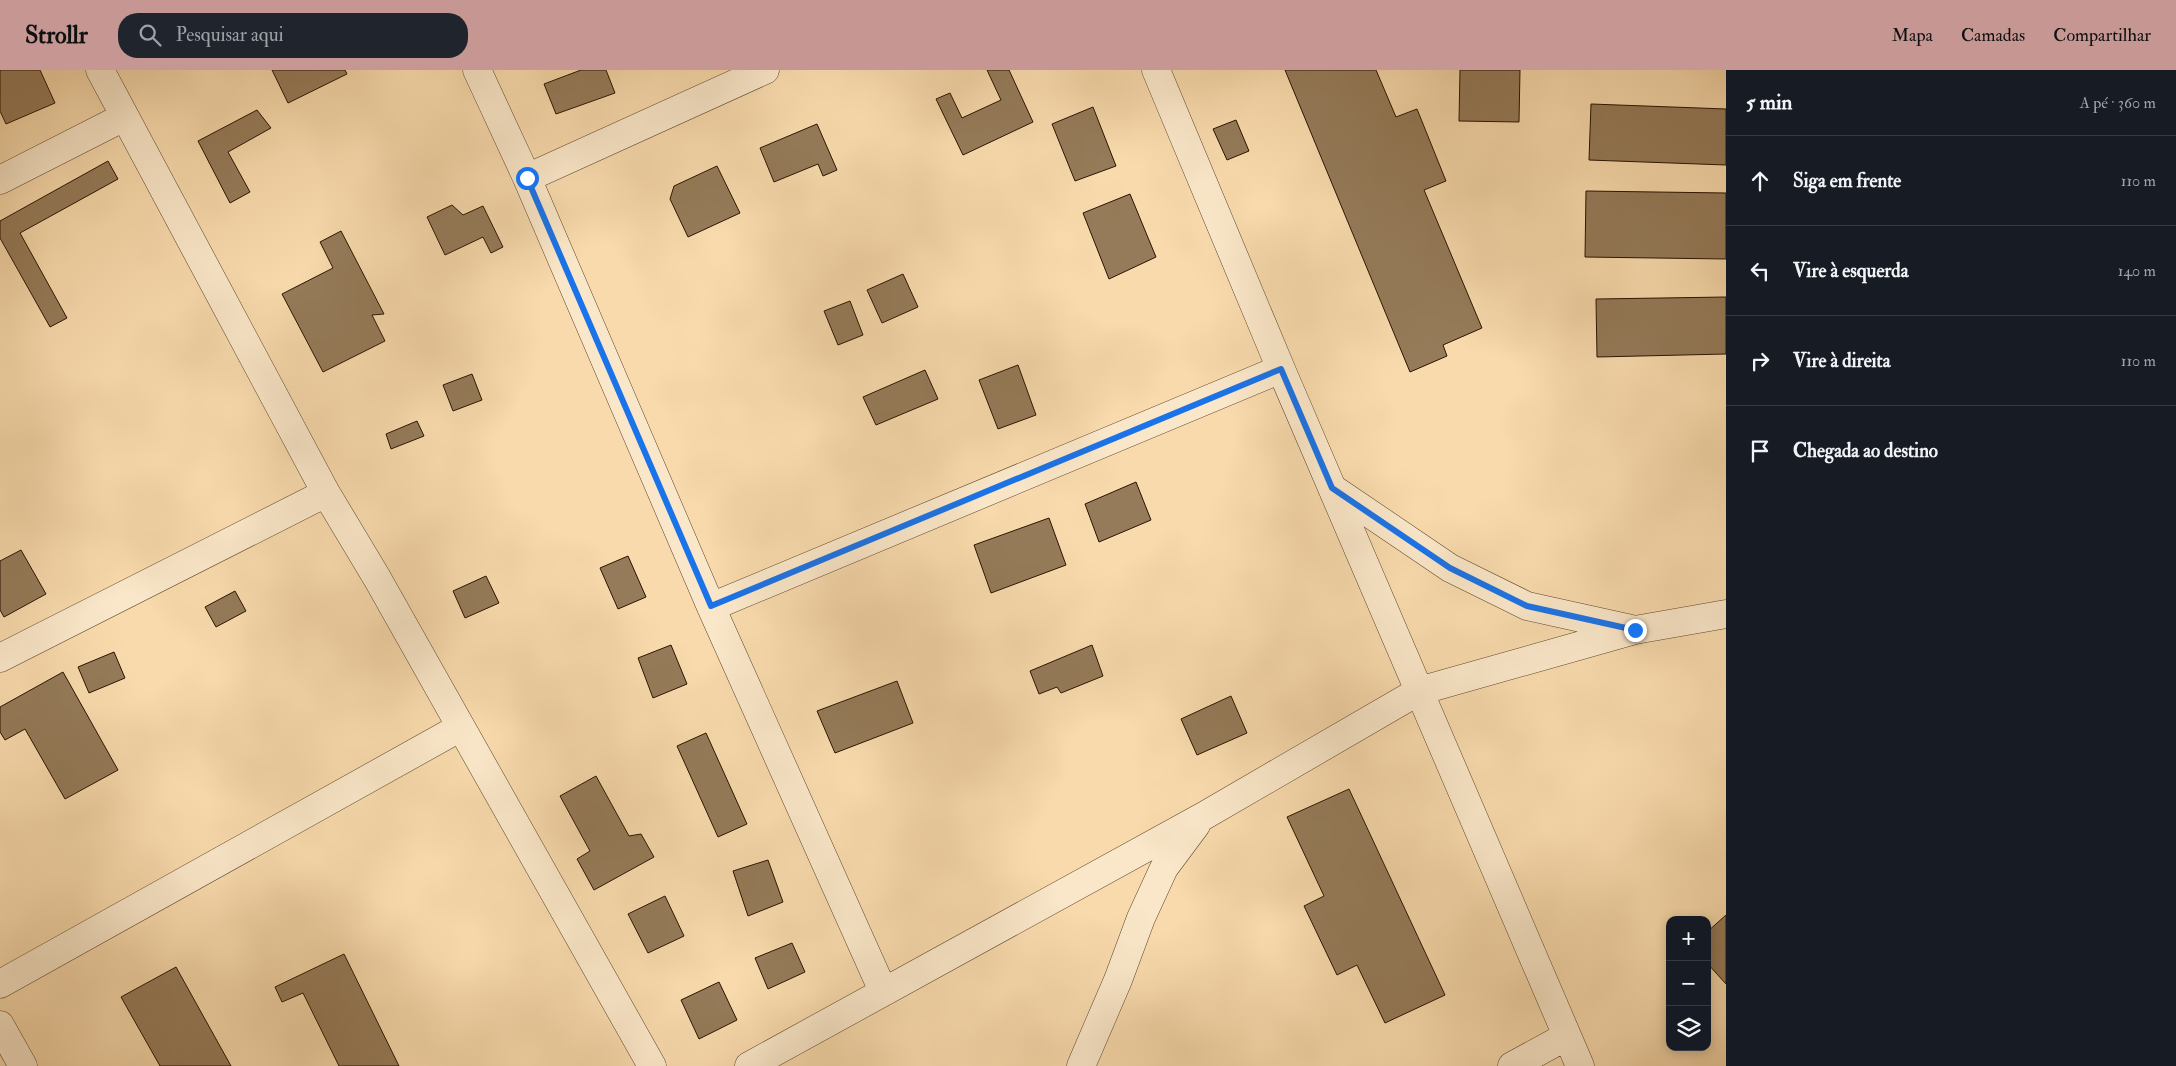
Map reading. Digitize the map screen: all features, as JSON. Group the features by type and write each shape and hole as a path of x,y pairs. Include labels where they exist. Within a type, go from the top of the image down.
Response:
{"street":[{"path":"100,70 326,493 461,727 652,1066"},
{"path":"477,70 527,178 711,606 883,991"},
{"path":"527,178 765,70"},
{"path":"1156,70 1281,369 1580,1066"},
{"path":"0,180 124,117"},
{"path":"711,606 1281,369"},
{"path":"1332,488 1450,568 1527,606 1635,630"},
{"path":"0,658 326,493"},
{"path":"749,1066 1202,817 1419,691 1635,630 1726,614"},
{"path":"0,984 461,727"},
{"path":"1081,1066 1118,980 1141,918 1164,868 1202,817"},
{"path":"0,1025 23,1066"},
{"path":"1512,1066 1567,1036"}],"building":[{"path":"0,70 40,70 55,103 6,124 0,111"},
{"path":"272,70 345,70 347,74 288,103"},
{"path":"581,70 606,70 615,93 556,114 544,84"},
{"path":"987,70 1009,70 1033,122 963,155 936,99 950,93 962,118 1001,100"},
{"path":"1285,70 1376,70 1396,117 1417,109 1446,181 1424,190 1482,328 1443,345 1447,356 1410,372"},
{"path":"1460,70 1520,70 1519,122 1459,121"},
{"path":"1591,104 1726,109 1726,165 1589,160"},
{"path":"1093,107 1116,166 1075,181 1052,124"},
{"path":"257,110 271,128 228,152 250,192 230,203 198,141"},
{"path":"1236,120 1249,151 1227,160 1213,129"},
{"path":"817,124 837,170 823,176 818,164 774,182 760,148"},
{"path":"108,161 118,179 20,233 67,318 50,327 0,238 0,221"},
{"path":"717,166 740,213 688,237 670,199 674,186"},
{"path":"1586,191 1726,193 1726,259 1585,257"},
{"path":"1130,194 1156,257 1109,279 1083,213"},
{"path":"452,205 463,215 483,206 503,247 491,253 483,237 445,255 427,217"},
{"path":"341,231 384,314 372,315 385,341 323,372 282,294 333,268 320,242"},
{"path":"903,274 918,307 882,323 867,290"},
{"path":"1726,297 1726,354 1597,357 1596,299"},
{"path":"850,301 863,335 838,345 824,311"},
{"path":"1018,365 1036,415 998,429 979,380"},
{"path":"925,370 938,399 876,425 863,397"},
{"path":"472,374 482,400 453,411 443,385"},
{"path":"417,421 424,436 391,449 386,434"},
{"path":"1136,482 1151,520 1099,542 1085,504"},
{"path":"1049,518 1066,565 991,593 974,545"},
{"path":"21,550 46,594 4,617 0,610 0,561"},
{"path":"628,556 646,597 618,609 600,568"},
{"path":"486,576 499,603 465,618 453,591"},
{"path":"235,591 246,611 216,627 205,607"},
{"path":"671,645 687,684 653,698 638,658"},
{"path":"1092,645 1103,676 1061,693 1057,687 1039,694 1030,671"},
{"path":"114,652 125,678 89,693 78,667"},
{"path":"63,672 118,770 65,799 25,729 5,740 0,732 0,707"},
{"path":"897,681 913,723 835,753 817,711"},
{"path":"1231,696 1247,733 1197,755 1181,719"},
{"path":"706,733 747,824 718,837 677,746"},
{"path":"596,776 629,836 641,834 654,857 594,890 577,859 590,851 560,796"},
{"path":"1349,789 1445,995 1385,1023 1357,965 1337,975 1304,906 1324,896 1287,817"},
{"path":"768,860 783,902 748,916 733,871"},
{"path":"665,896 684,936 648,953 628,914"},
{"path":"1726,915 1726,984 1711,967 1711,928"},
{"path":"792,943 805,972 768,989 755,958"},
{"path":"344,954 399,1066 339,1066 303,993 282,1002 275,987"},
{"path":"176,967 231,1066 160,1066 121,997"},
{"path":"719,982 737,1020 699,1039 681,1000"}],"route":[{"path":"527,178 711,606 1281,369 1332,488 1450,568 1527,606 1635,630"}]}
